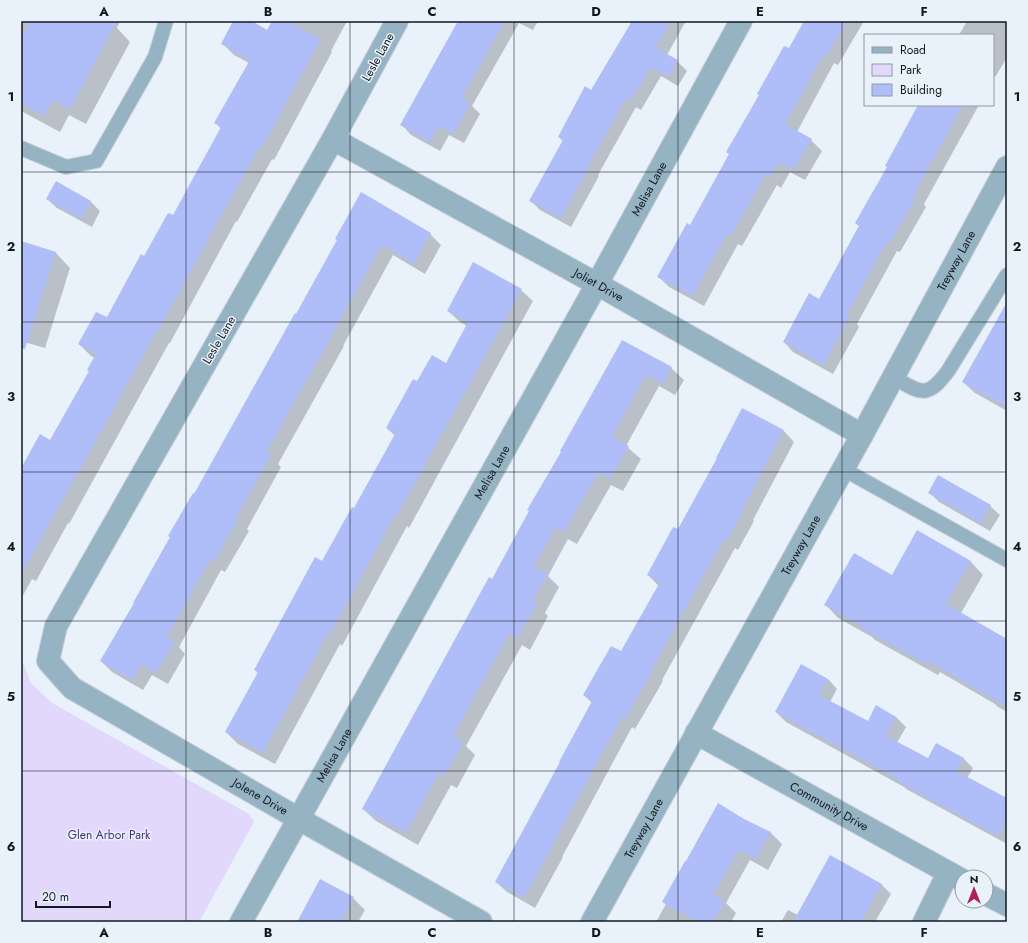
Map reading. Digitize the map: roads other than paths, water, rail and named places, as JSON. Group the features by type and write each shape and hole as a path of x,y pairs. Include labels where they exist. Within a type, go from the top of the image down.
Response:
{"street":[{"name":"Lesle Lane","path":"48,661 56,626 333,139 397,21"},
{"name":"Melisa Lane","path":"241,922 597,284 741,21"},
{"name":"Joliet Drive","path":"333,139 597,284 862,435"},
{"name":"Treyway Lane","path":"592,922 1005,174"},
{"name":"Jolene Drive","path":"48,661 72,688 481,922"},
{"name":"Community Drive","path":"696,733 954,875"},
{"path":"924,922 954,877"},
{"path":"994,898 1007,905"}],"lane":[{"path":"21,148 66,167 96,161 155,57 166,21"},
{"path":"893,377 916,390 924,391 932,388 939,382 948,371 1007,275"},
{"path":"843,469 1007,560"}],"park label":[{"name":"Glen Arbor Park","path":"109,835"}]}
